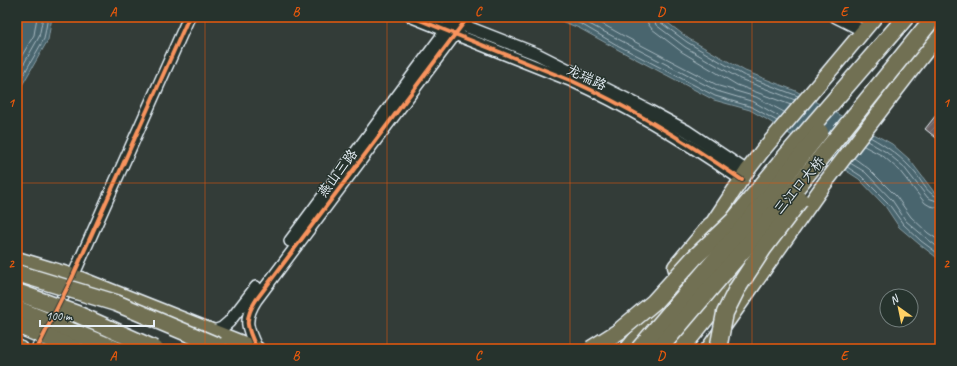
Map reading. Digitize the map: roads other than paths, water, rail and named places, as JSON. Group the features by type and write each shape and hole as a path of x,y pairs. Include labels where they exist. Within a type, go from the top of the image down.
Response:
{"highway":[{"path":"598,347 654,302 694,258 732,221 906,17"},
{"name":"三江口大桥","path":"639,349 773,192 910,17"},
{"path":"681,349 763,249 936,17"},
{"name":"三江口大桥","path":"658,349 792,194 936,17"},
{"path":"598,347 651,298 710,226"},
{"path":"718,349 725,313 737,288 763,249"},
{"path":"17,275 116,303 218,342"},
{"path":"17,275 196,349"},
{"path":"17,292 77,314 155,349"},
{"path":"17,309 115,349"},
{"path":"17,325 75,349"}],"main road":[{"path":"627,349 650,321 710,226 763,150 869,25"},
{"path":"708,349 812,200 940,33"},
{"path":"744,176 812,200"},
{"path":"744,176 802,214"},
{"path":"17,259 73,276 218,342 257,349"}],"street":[{"path":"37,349 73,276 189,17"},
{"name":"龙瑞路","path":"412,17 572,81 670,133 744,176"},
{"name":"龙瑞路","path":"442,17 460,20 537,54 650,111 687,131 744,176"},
{"path":"836,17 869,25"},
{"path":"847,17 869,25"},
{"name":"燕山三路","path":"257,349 247,324 249,312 256,300 460,20"},
{"name":"燕山三路","path":"218,342 222,328 233,318 451,33"}],"water":[{"path":"17,17 52,17 48,40 17,94"},
{"path":"551,17 660,17 689,39 745,71 796,91 892,144 909,159 934,192 940,193 940,260 899,227 885,206 859,179 766,119 750,110 714,100 579,28"}]}
